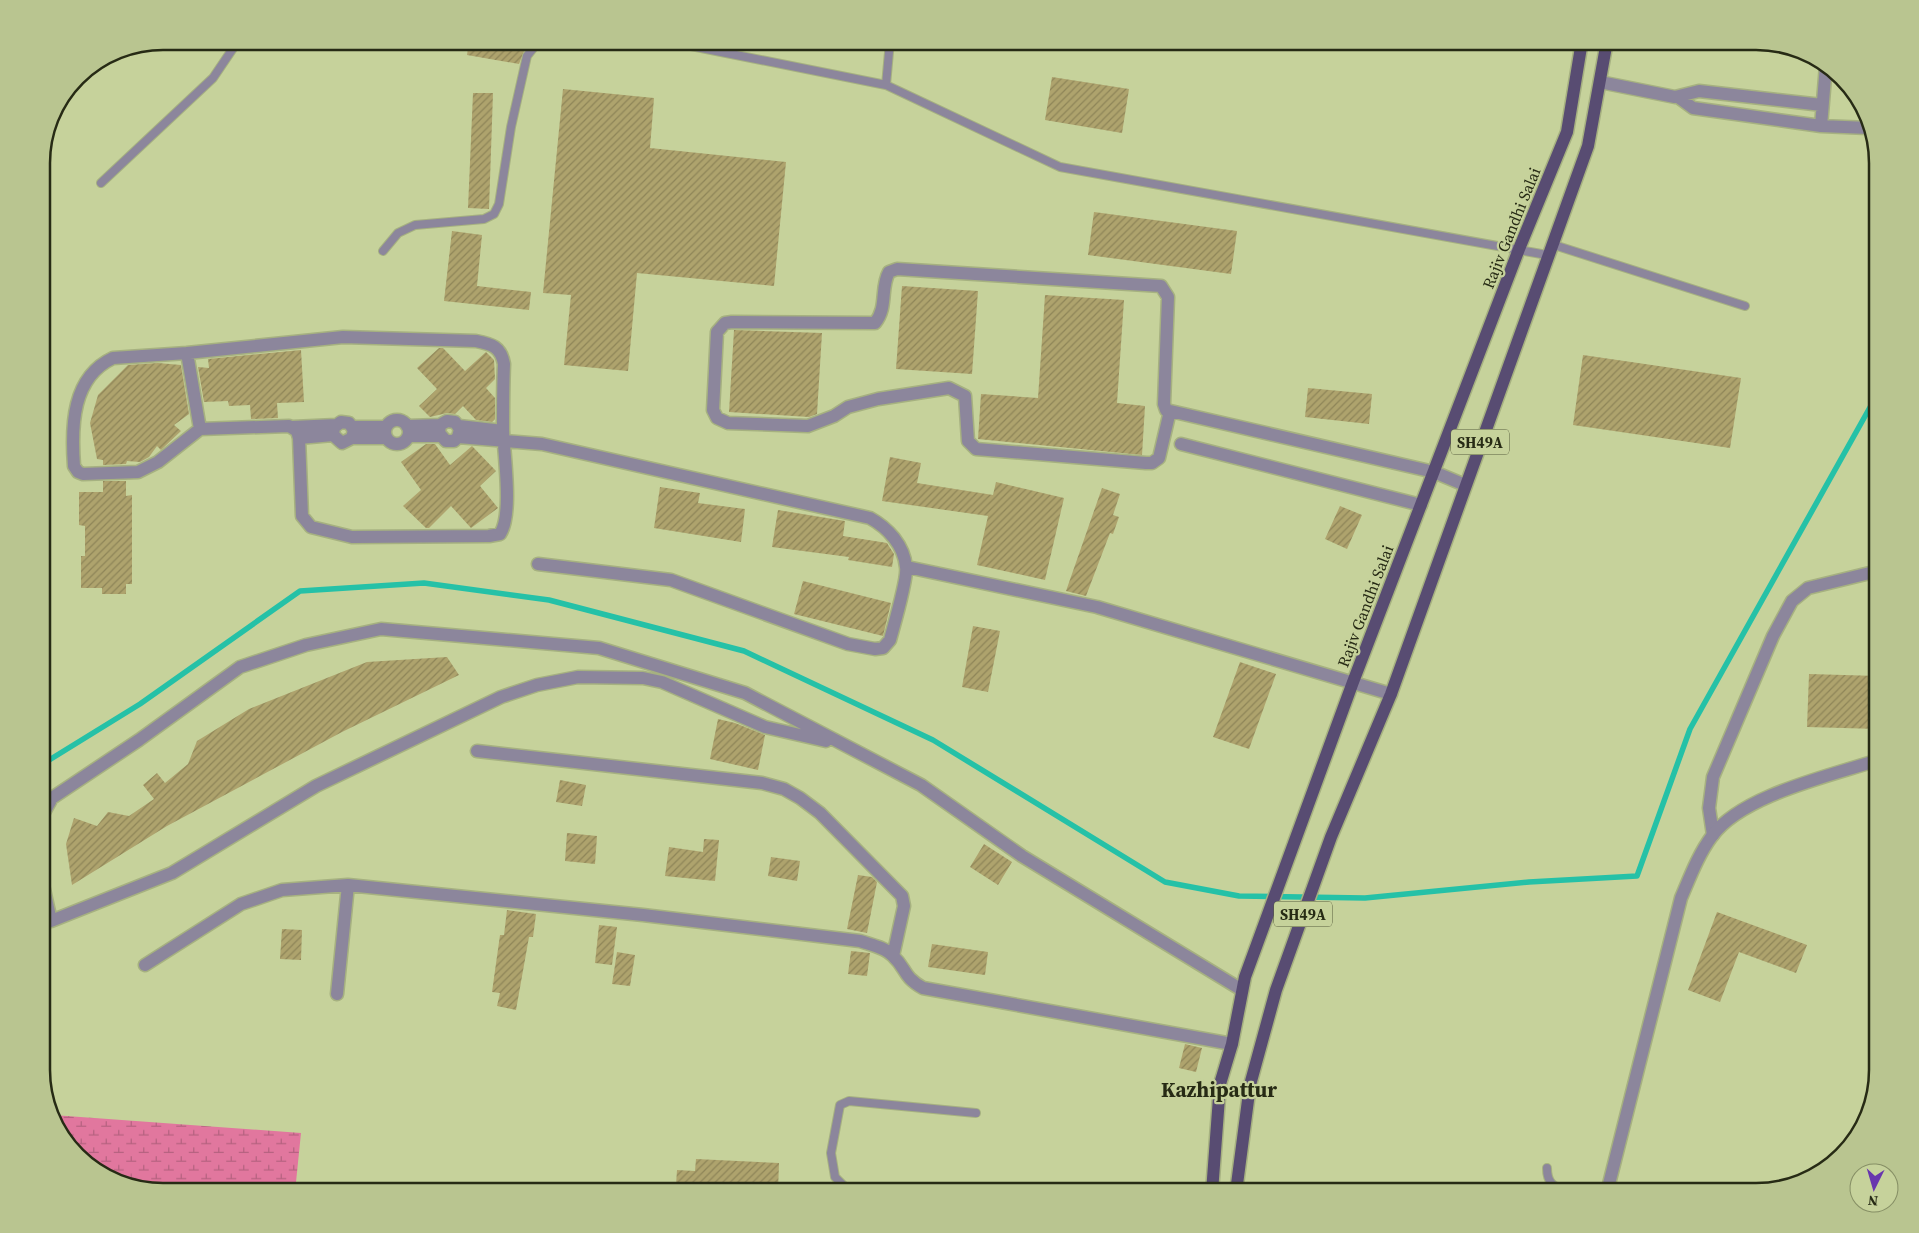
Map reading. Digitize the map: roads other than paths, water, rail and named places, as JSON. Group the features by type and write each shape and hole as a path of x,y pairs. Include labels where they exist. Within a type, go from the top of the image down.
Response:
{"main road":[{"name":"Rajiv Gandhi Salai","path":"1213,1183 1220,1084 1232,1044 1245,977 1302,826 1353,682 1519,249 1567,132 1581,50"},
{"name":"SH49A","path":"1237,1183 1250,1085 1276,990 1331,837 1391,694 1549,250 1588,146 1605,50"}],"street":[{"path":"1821,126 1825,74"},
{"path":"1600,82 1678,97 1693,108 1821,126 1863,128"},
{"path":"1678,97 1699,91 1822,105"},
{"path":"1170,411 1159,458 1152,463 976,449 968,441 965,396 949,388 878,399 848,407 834,416 808,426 728,423 717,418 713,410 717,332 725,323 732,322 875,323 884,308 886,278 889,272 897,269 1161,286 1168,296 1164,408 1170,411 1434,472 1465,485"},
{"path":"296,432 302,516 306,524 316,530 352,537 489,536 500,534 507,515 503,436 504,364 502,355 491,344 476,340 343,337 187,353 128,355 103,362 82,387 77,399 74,466 78,472 83,474 138,472 158,462 200,429 296,432 335,430 344,422 353,433"},
{"path":"187,353 200,429"},
{"path":"408,431 404,442 398,444 390,442 386,432 390,423 398,420 408,431 440,431 450,420 459,432"},
{"path":"335,430 342,443 353,433 386,432"},
{"path":"440,431 448,442 459,432 503,436 870,518 882,525 897,540 907,567 890,640 883,648 875,649 848,644 671,580 538,564"},
{"path":"1181,444 1421,505"},
{"path":"907,567 1097,606 1391,694"},
{"path":"1713,835 1709,808 1713,777 1773,636 1792,601 1808,588 1869,573"},
{"path":"50,802 52,798 139,740 240,668 306,645 381,629 599,648 745,693 921,785 1022,856 1242,990"},
{"path":"50,916 51,921 172,873 316,786 501,697 537,685 578,677 619,676 652,680 765,727 840,744"},
{"path":"477,751 762,783 784,789 820,813 902,896 904,906 893,956"},
{"path":"1609,1183 1680,898 1695,863 1713,835 1735,813 1757,801 1869,763"},
{"path":"337,994 348,885"},
{"path":"145,966 241,904 282,890 348,885 642,915 860,941 879,947 893,956 909,980 923,988 1232,1044"}],"lane":[{"path":"101,182 212,78 232,50"},
{"path":"383,251 398,233 415,225 484,219 494,214 499,204 511,127 527,56 532,50"},
{"path":"711,50 886,85 1060,167 1519,249 1549,250 1745,306"},
{"path":"886,85 889,50"},
{"path":"841,1183 835,1177 831,1153 840,1105 850,1101 976,1113"},
{"path":"1547,1168 1547,1178 1551,1183"}],"waterway":[{"path":"50,759 140,704 300,591 424,583 549,600 744,651 933,740 1165,882 1239,896 1365,898 1529,882 1637,876 1690,729 1869,409"}],"district":[{"name":"Kazhipattur","path":"1219,1089"}]}
